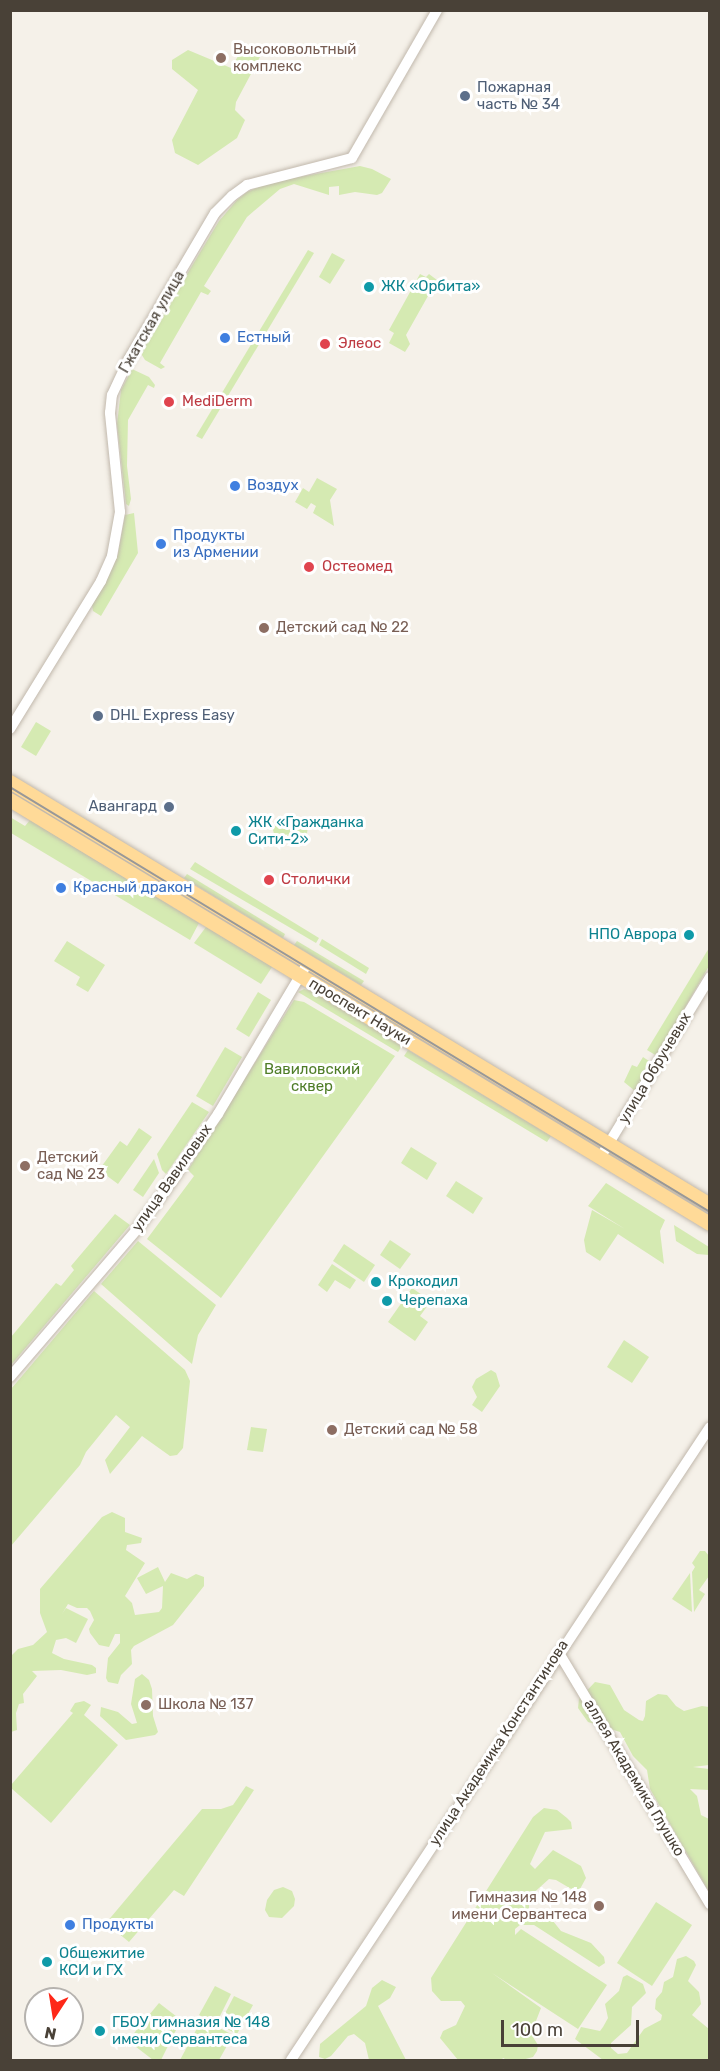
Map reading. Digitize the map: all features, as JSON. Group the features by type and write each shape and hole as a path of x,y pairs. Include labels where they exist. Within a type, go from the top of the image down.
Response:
{"main road":[{"name":"проспект Науки","path":"10,782 710,1205"},
{"name":"проспект Науки","path":"10,800 710,1224"}],"street":[{"name":"Гжатская улица","path":"10,729 101,581 112,556 120,512 110,413 112,395 129,359 215,213 247,185 352,158 437,10"},
{"name":"улица Вавиловых","path":"10,1377 138,1228 158,1201 218,1113 309,961"},
{"name":"улица Обручевых","path":"600,1158 710,977"},
{"name":"улица Академика Константинова","path":"291,2061 710,1427"},
{"name":"аллея Академика Глушко","path":"559,1653 710,1904"}],"green space":[{"path":"244,46 260,57 236,102 235,110 245,120 237,138 198,165 175,153 172,140 198,90 172,69 172,60 188,50 231,68"},
{"path":"360,166 372,169 391,179 382,193 377,195 355,192 339,195 339,186 329,187 329,195 294,184 280,189 247,217 204,286 211,291 208,295 201,292 160,363 165,367 161,369 145,360 140,352 219,221 237,200 247,192 271,182"},
{"path":"308,250 314,253 202,439 196,436"},
{"path":"332,253 345,260 330,284 319,277"},
{"path":"420,274 426,277 429,274 437,280 406,335 410,344 405,352 389,343 394,333 389,330"},
{"path":"132,369 149,377 155,385 154,388 148,385 128,420 127,466 131,499 129,506 126,504 117,424 121,390"},
{"path":"317,478 337,489 330,500 334,526 313,513 316,506 311,503 307,509 295,502 303,488 309,492"},
{"path":"134,513 138,553 101,616 93,611 92,605 118,554 125,515"},
{"path":"36,722 51,731 36,756 21,747"},
{"path":"10,817 25,826 30,820 199,923 190,940 11,833"},
{"path":"297,820 308,827 306,839 282,843 276,841 273,830 277,823"},
{"path":"195,862 319,938 316,943 190,869"},
{"path":"187,874 285,934 283,938 184,878"},
{"path":"206,927 272,967 261,984 194,943"},
{"path":"322,939 369,968 366,974 319,945"},
{"path":"67,941 105,965 88,992 76,985 80,977 54,961"},
{"path":"297,941 364,981 361,985 294,945"},
{"path":"709,948 709,966 657,1056 647,1050"},
{"path":"304,989 402,1046 398,1052 298,992"},
{"path":"258,992 271,1000 249,1037 236,1029"},
{"name":"Вавиловский сквер","path":"294,1000 304,1002 395,1056 221,1298 147,1239 194,1176 188,1170"},
{"path":"225,1047 242,1057 213,1106 196,1096"},
{"path":"408,1050 551,1136 547,1142 404,1056"},
{"path":"643,1057 652,1063 635,1091 624,1082 632,1065 637,1067"},
{"path":"192,1102 209,1112 166,1174 162,1170 157,1154"},
{"path":"139,1128 152,1137 118,1184 99,1170 120,1141 127,1146"},
{"path":"411,1147 437,1163 427,1180 401,1163"},
{"path":"154,1159 159,1173 143,1197 133,1190"},
{"path":"456,1181 483,1198 473,1214 446,1196"},
{"path":"606,1183 665,1220 660,1231 664,1264 618,1234 600,1261 586,1252 584,1240 592,1210 625,1229 588,1206"},
{"path":"115,1214 130,1225 11,1365 11,1337 56,1283 61,1286 74,1270 71,1266"},
{"path":"674,1225 709,1247 709,1255 697,1254 676,1241"},
{"path":"390,1240 411,1254 400,1269 380,1255"},
{"path":"138,1241 216,1305 198,1335 192,1364 101,1284"},
{"path":"344,1244 375,1265 364,1282 333,1261"},
{"path":"332,1264 356,1280 350,1289 335,1280 327,1292 318,1285"},
{"path":"412,1288 431,1301 420,1316 428,1322 415,1341 388,1322"},
{"path":"94,1291 185,1370 190,1381 183,1448 177,1455 170,1456 142,1436 110,1474 105,1460 130,1427 116,1415 86,1452 80,1465 11,1546 11,1389"},
{"path":"624,1340 649,1357 632,1383 607,1367"},
{"path":"491,1370 496,1373 500,1386 482,1412 472,1405 477,1397 472,1387 476,1379"},
{"path":"251,1427 267,1429 263,1452 247,1450"},
{"path":"112,1512 125,1518 125,1532 142,1538 141,1543 127,1545 126,1550 145,1563 125,1596 132,1603 135,1615 159,1612 162,1608 163,1586 146,1594 137,1578 158,1567 165,1582 171,1573 187,1579 196,1574 204,1577 204,1586 173,1625 134,1646 131,1650 132,1664 121,1675 118,1684 108,1682 106,1678 108,1658 120,1643 120,1634 115,1634 109,1647 99,1645 90,1633 89,1629 94,1620 90,1611 87,1608 77,1608 68,1604 62,1614 66,1608 88,1619 76,1643 66,1638 56,1640 52,1653 64,1659 92,1665 96,1668 96,1673 87,1675 61,1670 32,1671 37,1676 23,1694 24,1703 19,1704 16,1713 17,1730 11,1732 11,1656 18,1649 33,1645 47,1632 40,1613 40,1589 102,1517"},
{"path":"700,1551 705,1551 709,1556 709,1576 699,1590 705,1594 694,1612 692,1572 695,1567 692,1563"},
{"path":"690,1573 692,1612 672,1599"},
{"path":"142,1674 149,1680 152,1689 153,1716 158,1732 155,1735 126,1740 100,1716 101,1707 118,1712 132,1724 137,1723 131,1704 135,1679"},
{"path":"595,1682 610,1685 624,1710 643,1721 646,1701 658,1694 667,1695 676,1706 684,1711 702,1706 709,1707 709,1765 693,1767 709,1769 709,1790 690,1789 697,1796 701,1815 709,1819 709,1892 650,1789 647,1770 633,1756 620,1732 588,1722 578,1708 579,1699"},
{"path":"84,1701 91,1705 84,1715 118,1745 51,1823 11,1788 11,1785 73,1713 70,1711 75,1703"},
{"path":"246,1786 254,1790 184,1896 174,1890 129,1942 106,1923 202,1809 221,1809 233,1805"},
{"path":"544,1808 557,1810 571,1822 572,1829 545,1832 530,1864 535,1869 553,1850 581,1866 586,1878 580,1889 573,1890 556,1880 549,1879 529,1897 529,1909 549,1916 561,1931 591,1943 604,1957 605,1963 599,1967 534,1925 520,1925 515,1929 515,1935 521,1929 607,1985 578,2029 492,1973 541,2008 531,2034 538,2045 537,2051 533,2057 522,2060 505,2060 504,2058 458,2060 440,2038 443,2031 456,2025 465,2006 461,2001 441,2001 432,1991 431,1978 533,1817"},
{"path":"283,1887 292,1891 295,1899 294,1906 282,1918 269,1917 265,1910 267,1900 274,1890"},
{"path":"656,1902 692,1925 652,1986 617,1963"},
{"path":"686,1956 696,1965 688,1981 699,1992 701,2004 692,2015 709,2029 709,2060 603,2060 575,2039 581,2027 600,2031 608,2018 605,2004 619,1991 623,1977 627,1975 643,1984 646,1993 632,2007 631,2025 611,2043 611,2048 618,2054 627,2053 644,2029 661,2020 662,2015 655,2009 656,1999 662,1992 664,1982 673,1977 677,1959"},
{"path":"382,1980 396,1987 390,1998 378,2006 406,2060 369,2060 365,2043 354,2034 348,2036 331,2056 325,2059 319,2057 320,2044 366,2006 372,1988"},
{"path":"215,1986 231,1994 216,2024 199,2015"},
{"path":"234,1996 253,2005 237,2034 219,2025"},
{"path":"159,2003 181,2020 161,2060 153,2060 131,2043 130,2038"},
{"path":"202,2019 233,2035 219,2060 180,2060"}],"tram line":[{"path":"10,787 710,1212"}],"place":[{"name":"Высоковольтный комплекc","path":"221,58"},
{"name":"Пожарная часть № 34","path":"465,96"},
{"name":"ЖК «Орбита»","path":"369,287"},
{"name":"Естный","path":"225,338"},
{"name":"Элеос","path":"325,344"},
{"name":"MediDerm","path":"169,402"},
{"name":"Воздух","path":"235,486"},
{"name":"Продукты из Армении","path":"161,544"},
{"name":"Остеомед","path":"309,567"},
{"name":"Детский сад № 22","path":"264,628"},
{"name":"DHL Express Easy","path":"98,716"},
{"name":"Авангард","path":"169,807"},
{"name":"ЖК «Гражданка Сити-2»","path":"236,831"},
{"name":"Столички","path":"269,880"},
{"name":"Красный дракон","path":"61,888"},
{"name":"НПО Аврора","path":"689,935"},
{"name":"Детский сад № 23","path":"25,1166"},
{"name":"Крокодил","path":"376,1282"},
{"name":"Черепаха","path":"387,1301"},
{"name":"Детский сад № 58","path":"332,1430"},
{"name":"Школа № 137","path":"146,1705"},
{"name":"Гимназия № 148 имени Сервантеса","path":"599,1906"},
{"name":"Продукты","path":"70,1925"},
{"name":"Общежитие КСИ и ГХ","path":"47,1962"},
{"name":"ГБОУ гимназия № 148 имени Сервантеса","path":"100,2031"}]}
